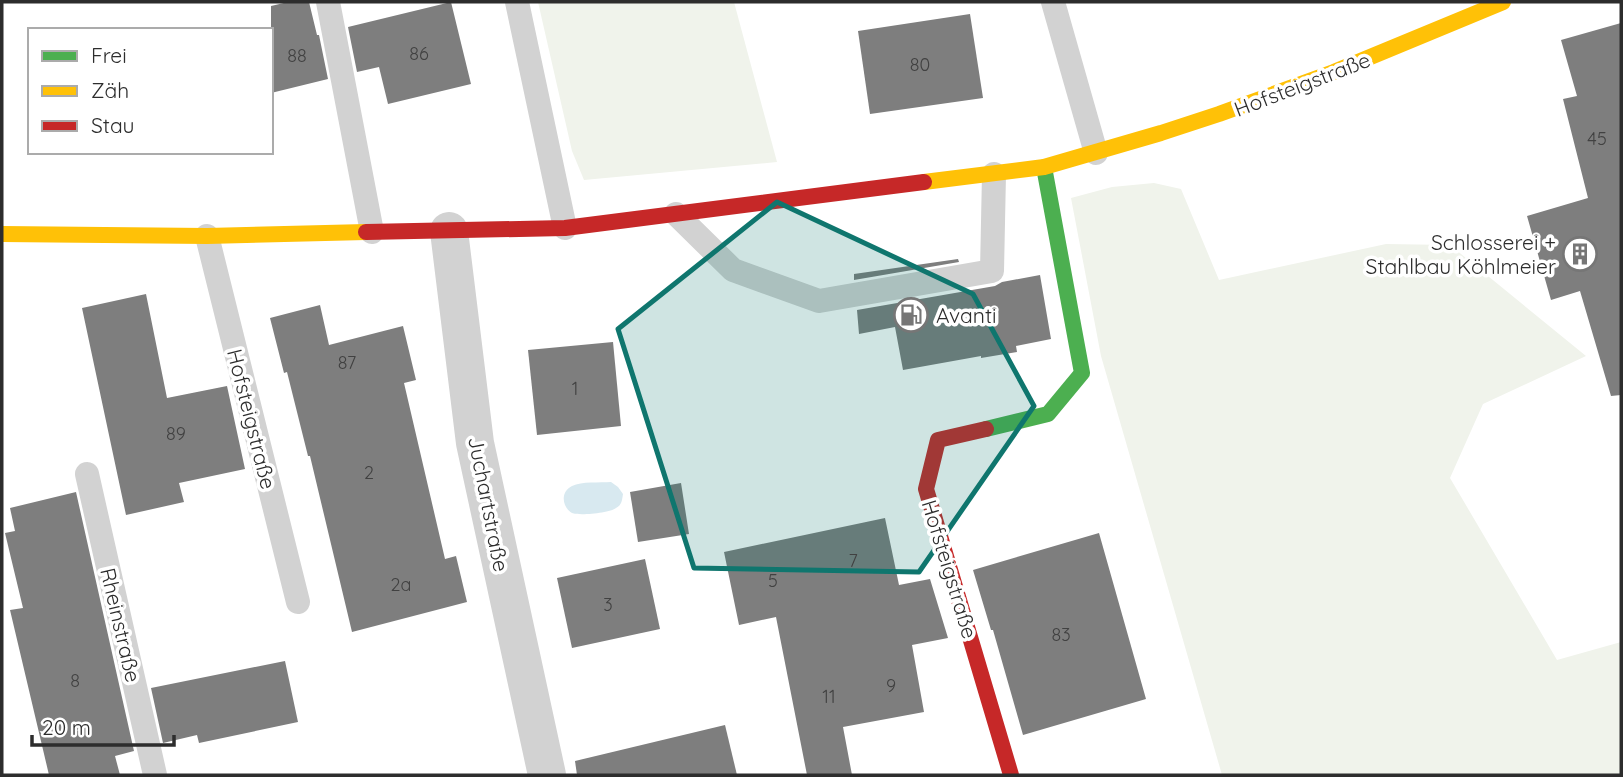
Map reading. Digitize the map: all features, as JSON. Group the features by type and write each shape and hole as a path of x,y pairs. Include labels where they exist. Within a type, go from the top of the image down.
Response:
{"main road":[{"name":"Hofsteigstraße","path":"2,234 207,236 565,228 1044,167 1242,107 1383,53 1503,2"},
{"name":"Hofsteigstraße","path":"1011,775 926,489 938,440 1048,414 1082,373 1044,167"}],"street":[{"name":"Juchartstraße","path":"449,230 475,443 547,775"}],"lane":[{"path":"328,2 372,232"},
{"path":"517,2 565,228"},
{"path":"1053,2 1096,153"},
{"path":"676,214 733,270 819,301 992,271 994,174"},
{"name":"Hofsteigstraße","path":"207,236 298,602"},
{"name":"Rheinstraße","path":"87,474 155,775"}],"highlighted area":[{"path":"777,202 973,294 1034,406 919,572 694,568 618,329"}],"shaded area":[{"path":"538,2 734,2 777,162 584,180 572,151"},
{"path":"1154,183 1181,189 1219,280 1386,244 1450,245 1586,356 1483,404 1450,478 1557,660 1621,642 1621,775 1222,775 1101,356 1071,198 1112,187"},
{"path":"611,482 623,494 621,504 613,510 581,514 572,513 566,507 564,496 572,486"}],"building":[{"path":"288,2 309,2 328,79 273,93 271,6"},
{"path":"451,2 471,84 388,104 379,67 357,72 348,27"},
{"path":"970,14 983,98 870,114 858,31"},
{"path":"1621,23 1621,395 1611,396 1580,291 1551,300 1527,216 1588,198 1563,99 1577,96 1561,40"},
{"path":"958,259 959,262 854,280 854,274"},
{"name":"Avanti","path":"1040,275 1051,339 1016,346 1017,352 903,370 895,327 859,334 857,310 995,286 1002,282"},
{"path":"146,294 167,398 227,386 245,469 179,483 184,502 126,515 82,308"},
{"path":"320,305 329,345 403,326 416,380 404,383 445,559 456,556 467,602 352,632 310,456 270,318"},
{"path":"613,342 621,426 537,435 528,350"},
{"path":"681,483 689,534 638,542 630,492"},
{"path":"76,492 134,751 115,756 120,775 49,775 10,610 23,608 5,533 15,531 10,508"},
{"path":"885,518 899,585 930,579 948,638 912,645 924,712 843,727 852,775 807,775 776,617 739,625 724,552"},
{"path":"1099,533 1146,699 1023,735 973,570"},
{"path":"645,559 660,629 572,648 557,578"},
{"path":"285,661 298,722 199,743 197,735 163,743 151,688"},
{"path":"725,725 737,775 577,775 575,761"}],"traffic: fast":[{"path":"986,429 1048,414 1082,373 1044,167"}],"traffic: slow":[{"path":"924,182 1044,167 1161,133 1334,72 1503,2"},
{"path":"2,234 207,236 366,232"}],"traffic: jam":[{"path":"366,232 565,228 924,182"},
{"path":"986,429 938,440 926,489 1011,775"}],"place":[{"name":"Schlosserei + Stahlbau Köhlmeier","path":"1580,254"},
{"name":"Avanti","path":"911,315"}]}
